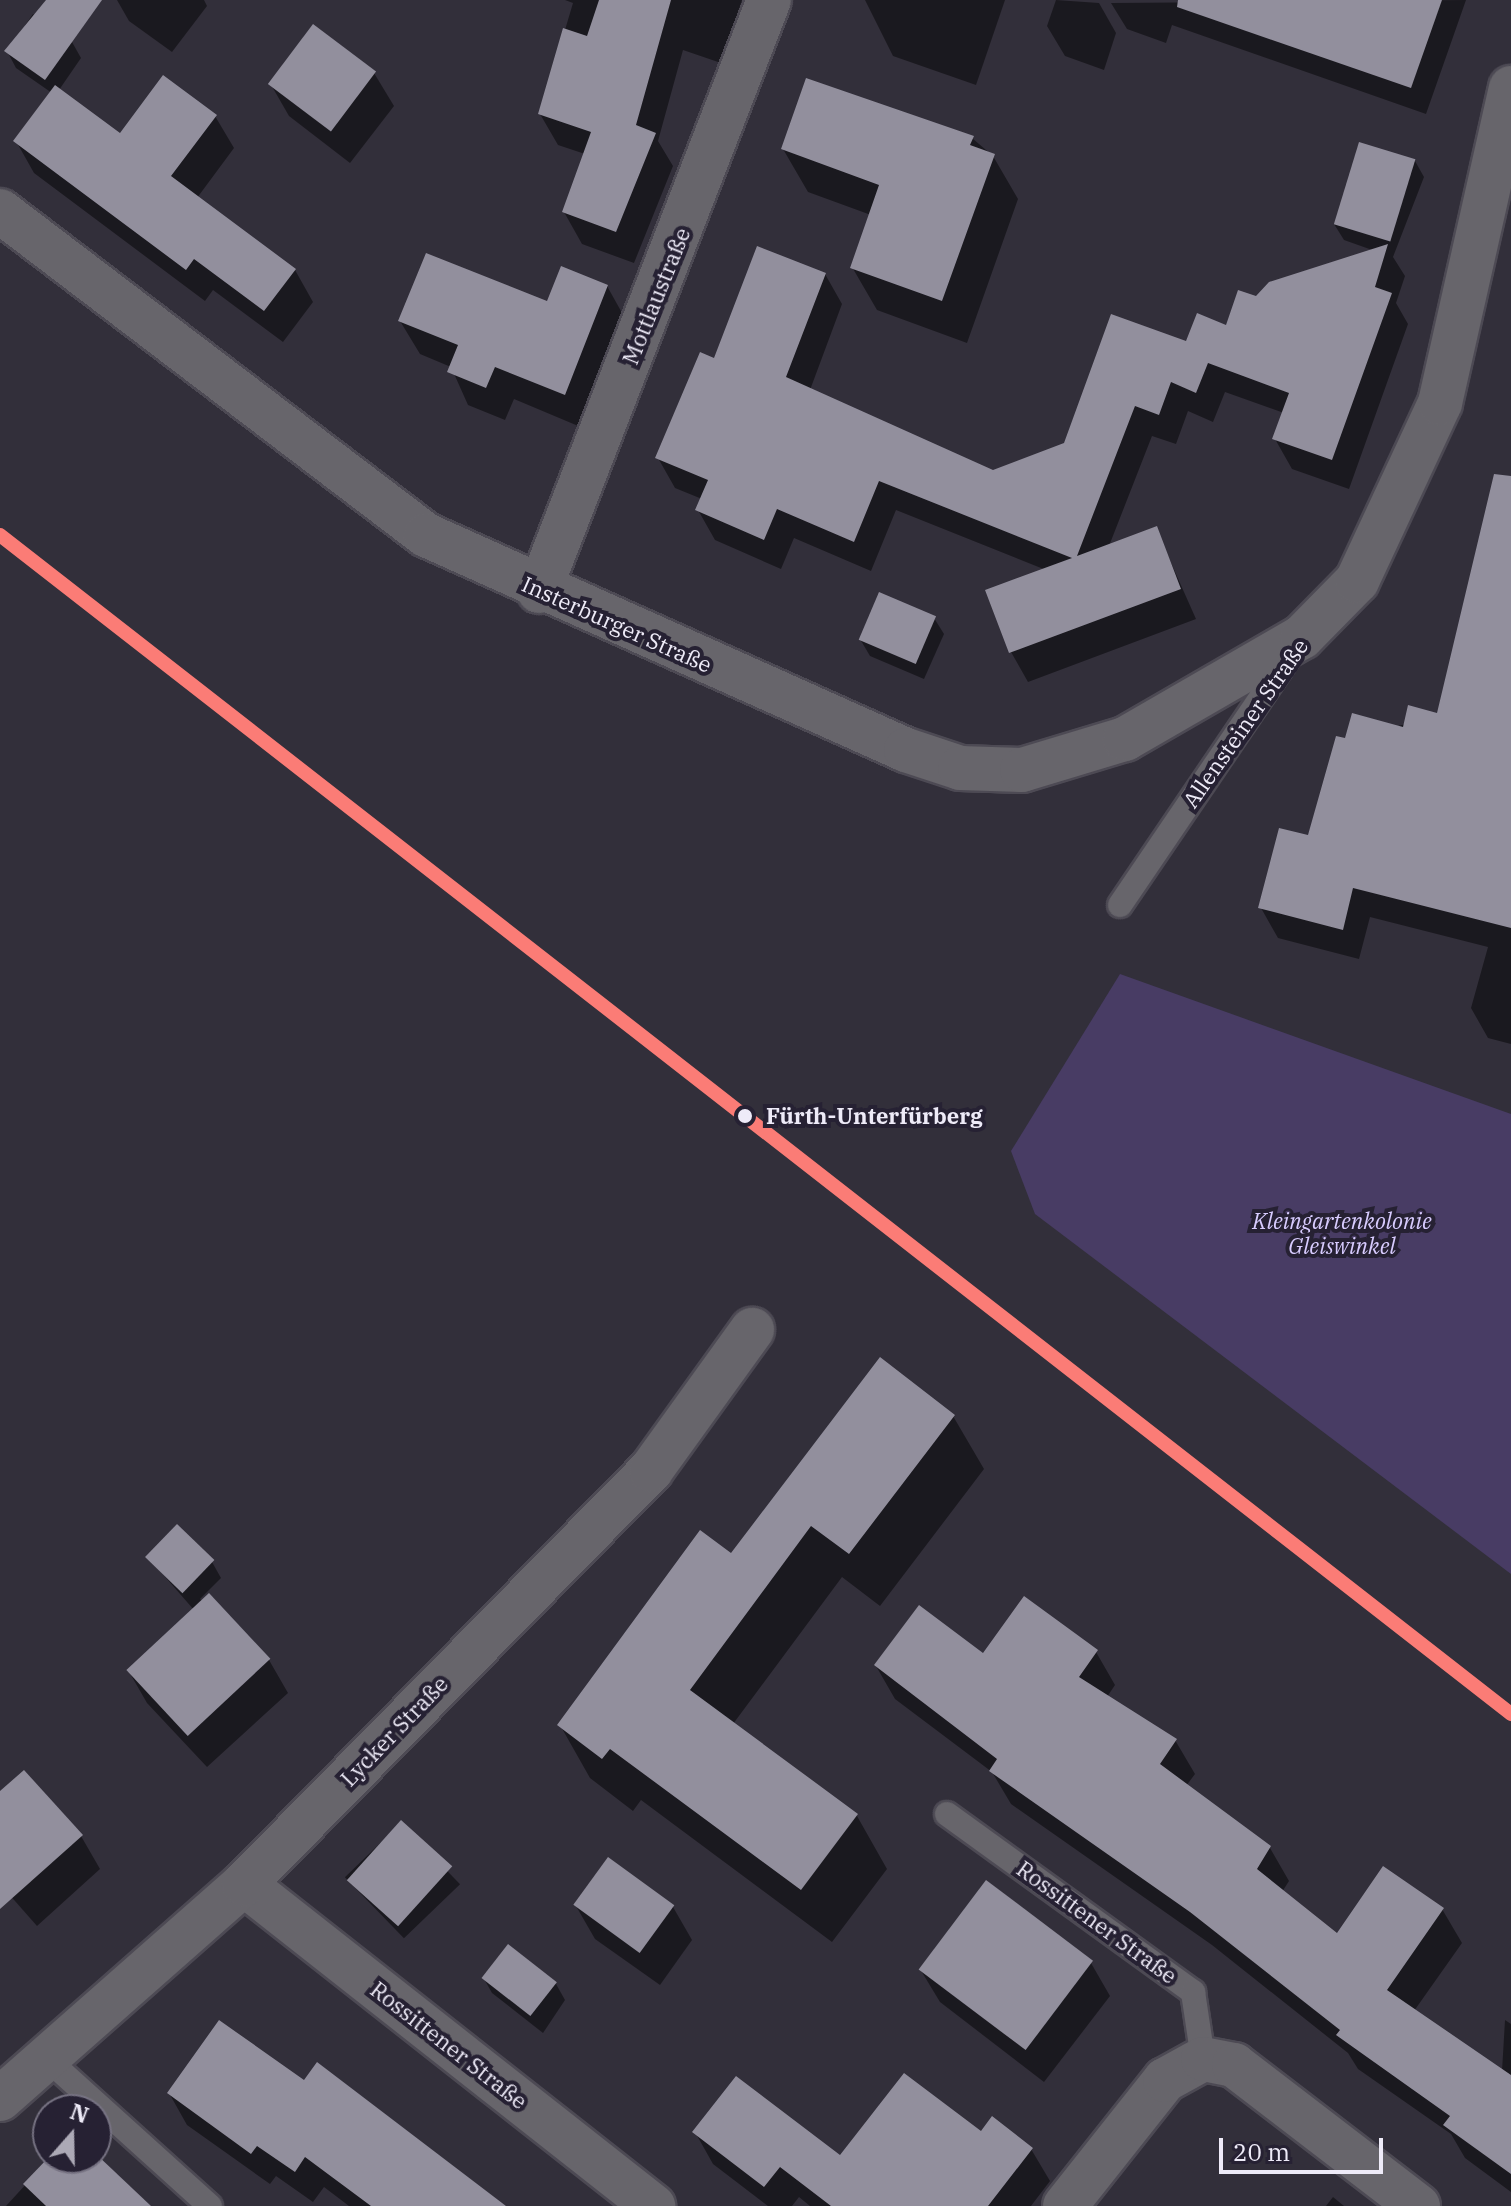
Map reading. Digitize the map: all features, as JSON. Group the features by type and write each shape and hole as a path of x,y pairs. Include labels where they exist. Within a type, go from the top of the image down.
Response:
{"street":[{"name":"Mottlaustraße","path":"539,591 769,0"},
{"name":"Allensteiner Straße","path":"1302,637 1357,581 1440,403 1511,88"},
{"name":"Insterburger Straße","path":"0,211 338,475 426,535 539,591 906,750 991,771 1050,766 1125,739 1302,637"},
{"name":"Lycker Straße","path":"0,2099 244,1884 651,1470 752,1330"},
{"name":"Rossittener Straße","path":"244,1884 653,2206"},
{"path":"1065,2206 1165,2080 1203,2059 1234,2065 1418,2206"}],"lane":[{"name":"Allensteiner Straße","path":"1120,905 1302,637"},
{"name":"Rossittener Straße","path":"947,1814 1193,1992 1203,2059"},
{"path":"46,2058 210,2206"}],"green space":[{"name":"Kleingartenkolonie Gleiswinkel","path":"1120,974 1511,1114 1511,1574 1035,1214 1011,1151"}],"building":[{"path":"46,0 102,0 45,80 4,51"},
{"path":"599,0 671,0 636,125 656,133 616,232 562,212 591,132 538,114 563,28 587,36"},
{"path":"1178,0 1442,0 1411,88 1177,7"},
{"path":"313,24 376,72 331,131 268,84"},
{"path":"163,75 217,115 171,176 296,269 264,311 194,259 186,270 13,141 55,85 120,133"},
{"path":"806,78 974,136 970,145 995,154 942,301 850,268 879,185 781,149"},
{"path":"1359,142 1415,159 1390,241 1334,224"},
{"path":"1388,244 1375,287 1392,293 1332,460 1272,439 1289,393 1208,363 1196,393 1171,382 1159,415 1135,406 1077,556 1157,526 1181,589 1009,653 985,590 1072,558 879,481 854,542 777,509 764,540 695,510 708,480 655,458 700,352 714,358 757,246 826,273 786,377 993,470 1064,443 1111,314 1186,341 1197,313 1226,325 1238,290 1256,296 1269,282"},
{"path":"426,253 547,301 561,266 608,285 565,395 495,367 486,388 447,372 458,345 398,321"},
{"path":"1494,474 1511,476 1511,928 1353,888 1343,930 1258,908 1279,828 1308,835 1336,736 1345,738 1352,713 1403,727 1408,705 1437,713"},
{"path":"879,592 936,616 916,664 859,640"},
{"path":"880,1357 955,1415 849,1554 811,1526 690,1690 858,1814 801,1890 610,1749 602,1759 557,1725 700,1530 731,1553"},
{"path":"177,1524 214,1560 182,1593 145,1557"},
{"path":"209,1593 270,1659 188,1736 126,1670"},
{"path":"1024,1596 1098,1650 1079,1677 1177,1739 1160,1764 1271,1846 1257,1869 1337,1933 1383,1866 1444,1908 1387,1990 1511,2075 1511,2174 1443,2125 1450,2116 1336,2035 1340,2030 1190,1912 989,1771 997,1759 874,1665 919,1605 983,1653"},
{"path":"24,1770 83,1835 0,1909 0,1791"},
{"path":"401,1820 452,1866 398,1926 347,1880"},
{"path":"608,1857 674,1905 640,1953 573,1905"},
{"path":"986,1880 1093,1961 1026,2050 919,1969"},
{"path":"508,1944 557,1982 530,2016 482,1978"},
{"path":"219,2020 304,2080 317,2062 506,2206 371,2206 305,2157 295,2172 257,2146 251,2154 167,2093"},
{"path":"904,2073 981,2131 992,2116 1033,2148 988,2206 831,2206 780,2167 764,2187 692,2132 736,2076 840,2155"},
{"path":"112,2169 151,2206 46,2206 23,2184 33,2174 112,2174"}],"transit line":[{"path":"0,535 1511,1714"}],"place":[{"name":"Fürth-Unterfürberg","path":"745,1116"}]}
